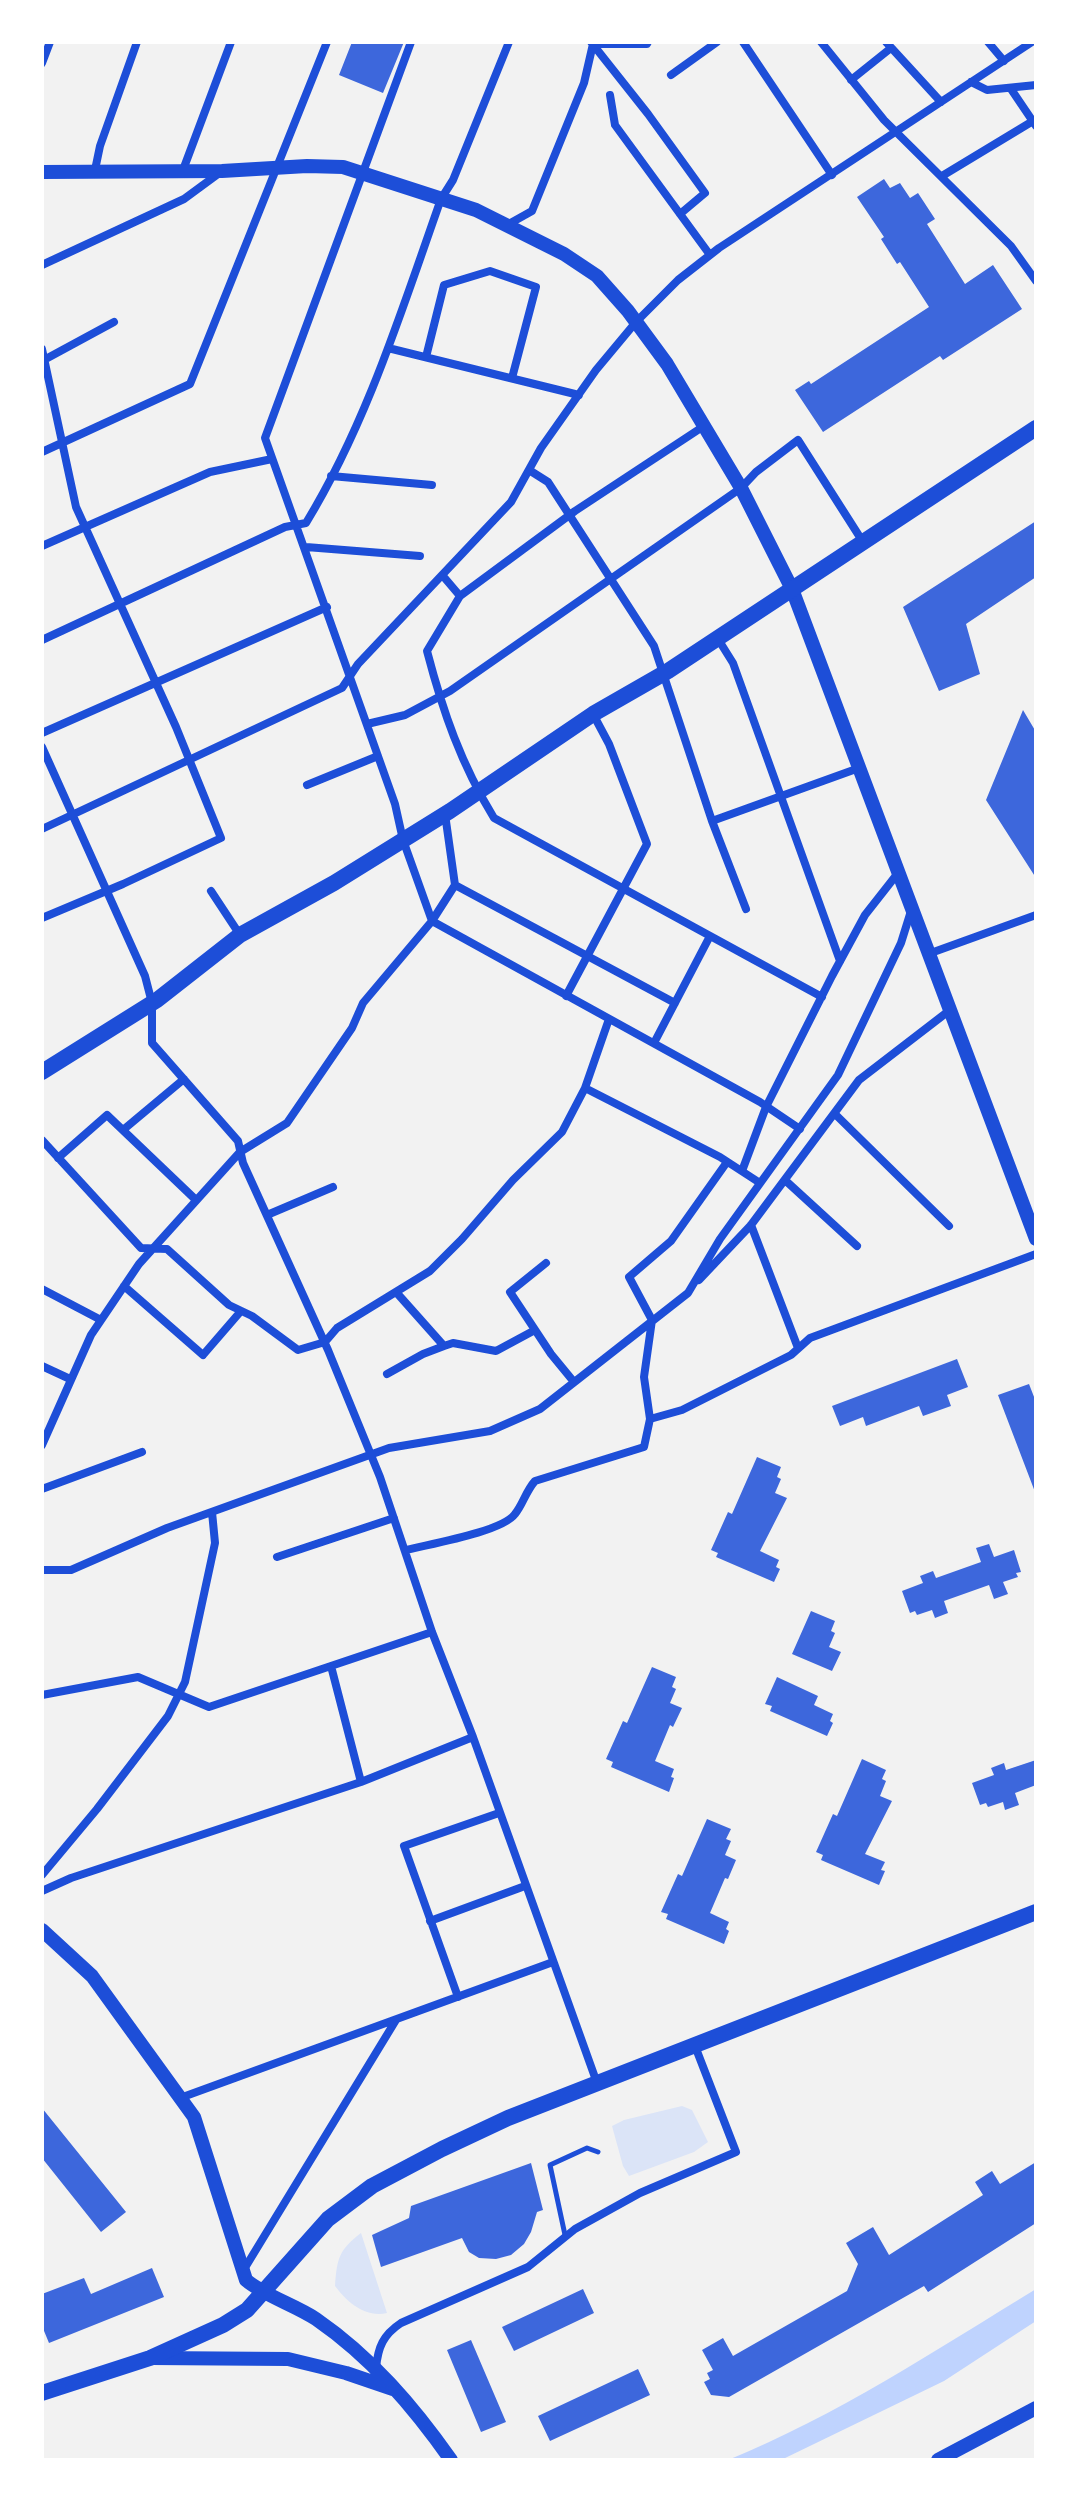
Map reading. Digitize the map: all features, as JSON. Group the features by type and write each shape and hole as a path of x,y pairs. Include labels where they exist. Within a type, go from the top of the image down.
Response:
{"main road":[{"path":"42,1072 152,1003 240,935 334,883 445,814 593,714 718,638 1036,428"},
{"path":"42,2393 150,2358 223,2325 247,2310 328,2219 372,2186 442,2149 508,2118 1036,1912"}],"street":[{"path":"42,63 50,42"},
{"path":"95,170 100,146 137,42"},
{"path":"183,170 231,42"},
{"path":"42,452 190,384 327,42"},
{"path":"411,42 265,438 395,804 403,840 432,921 654,1043 800,1129"},
{"path":"42,640 285,527 306,523 331,476 388,348 441,199 453,180 509,42"},
{"path":"592,43 648,42"},
{"path":"671,75 717,42"},
{"path":"743,42 832,175"},
{"path":"821,42 884,120 1011,246 1033,270 1036,281"},
{"path":"988,42 1004,61"},
{"path":"42,829 342,688 358,664 511,502 579,395 636,322 678,280 710,255 1032,42"},
{"path":"506,225 532,211 584,83 592,43"},
{"path":"592,43 705,193 680,214"},
{"path":"851,80 888,45 941,102"},
{"path":"971,82 987,90 1036,85"},
{"path":"942,176 1034,124 1011,89"},
{"path":"610,95 615,125 710,255"},
{"path":"42,172 343,167 476,210 564,254 597,276 667,364 741,488 792,589 1036,1239"},
{"path":"42,265 184,199 222,171"},
{"path":"426,357 444,285 490,271 536,287 512,378"},
{"path":"43,360 114,322"},
{"path":"388,348 579,395"},
{"path":"42,349 76,507 221,838 42,918"},
{"path":"704,426 569,517 460,596 427,651 448,726 478,792 494,818 822,997"},
{"path":"367,724 405,715 439,696 741,488 756,472 798,440 863,542"},
{"path":"42,546 210,472 272,459"},
{"path":"529,470 548,482 654,646 712,821 746,909"},
{"path":"331,476 432,485"},
{"path":"306,547 420,556"},
{"path":"443,576 460,596"},
{"path":"42,733 327,607"},
{"path":"718,638 733,663 840,961"},
{"path":"566,996 647,844 609,744 593,714"},
{"path":"42,747 145,976 152,1003 152,1043 238,1141 267,1215 325,1342 406,1550 432,1632 598,2083"},
{"path":"307,785 378,756"},
{"path":"712,821 859,768"},
{"path":"42,1445 70,1379 101,1320 124,1286 240,1152 287,1123 352,1028 363,1003 432,921 455,885 445,814"},
{"path":"742,1171 766,1107 840,961 865,915 898,873"},
{"path":"455,885 675,1003"},
{"path":"211,891 240,935"},
{"path":"688,1293 720,1239 838,1075 901,943 911,910"},
{"path":"928,954 1036,915"},
{"path":"654,1043 710,936"},
{"path":"42,1570 71,1570 212,1512 389,1448 490,1431 540,1409 688,1293 751,1225 836,1115 859,1080 950,1010"},
{"path":"42,1140 141,1248 167,1249 229,1305 298,1350 325,1342 337,1328 430,1271 513,1180 562,1132 585,1088 609,1019"},
{"path":"123,1130 184,1079"},
{"path":"585,1088 727,1162 760,1183"},
{"path":"58,1158 107,1115 196,1200"},
{"path":"836,1115 949,1226"},
{"path":"406,1550 500,1526 515,1514 535,1481 644,1447 650,1419 644,1377 652,1320 629,1277 671,1241 727,1162"},
{"path":"786,1181 857,1246"},
{"path":"267,1215 333,1187"},
{"path":"751,1225 798,1348"},
{"path":"650,1419 682,1410 791,1355 810,1338 1036,1254"},
{"path":"546,1263 510,1292 574,1382"},
{"path":"124,1286 203,1355 241,1311"},
{"path":"42,1289 101,1320"},
{"path":"396,1292 444,1346"},
{"path":"387,1374 423,1354 453,1343 496,1351 535,1330"},
{"path":"42,1366 70,1379"},
{"path":"42,1489 142,1452"},
{"path":"42,1875 159,1728 185,1682 215,1543 212,1512"},
{"path":"277,1557 394,1518"},
{"path":"42,1695 138,1677 209,1707 432,1632"},
{"path":"331,1666 361,1782"},
{"path":"42,1891 100,1868 361,1782 473,1737"},
{"path":"458,1997 404,1846 499,1813"},
{"path":"430,1921 525,1886"},
{"path":"42,1930 92,1976 194,2117 242,2273 252,2286 299,2308 376,2368 451,2460"},
{"path":"180,2098 553,1962"},
{"path":"242,2273 396,2019"},
{"path":"376,2368 377,2351 389,2331 401,2323 528,2267 565,2236 640,2193 736,2152 695,2046"},
{"path":"150,2358 288,2359 346,2373 397,2390"},
{"path":"938,2460 1036,2408"}],"lane":[{"path":"565,2236 550,2165 587,2148 598,2152"}],"shaded area":[{"path":"682,2106 692,2110 708,2142 694,2152 629,2176 623,2166 612,2126 624,2120"},
{"path":"361,2233 387,2313 364,2311 345,2298 335,2286 340,2255"}],"water":[{"path":"1036,2289 1036,2321 944,2381 781,2460 728,2460 847,2403"}],"building":[{"path":"352,42 404,42 383,93 339,75"},
{"path":"884,179 890,188 900,183 910,198 918,193 935,219 927,224 965,284 993,265 1022,309 943,360 940,356 823,432 795,390 809,381 811,384 929,307 900,262 897,264 881,239 884,237 857,197"},
{"path":"1036,521 1036,577 966,624 980,674 939,691 903,607"},
{"path":"1023,710 1036,732 1036,878 986,800"},
{"path":"957,1359 968,1387 947,1395 951,1406 923,1416 919,1406 866,1426 863,1417 840,1426 832,1406"},
{"path":"1029,1384 1036,1402 1035,1492 998,1395"},
{"path":"757,1457 781,1467 777,1477 781,1479 775,1493 787,1498 760,1551 779,1560 776,1567 780,1569 774,1582 716,1557 718,1553 711,1550 728,1512 732,1514"},
{"path":"989,1544 994,1557 1014,1550 1021,1572 1016,1573 1018,1577 1003,1582 1008,1594 994,1599 989,1585 944,1601 948,1613 935,1618 932,1610 917,1615 915,1611 910,1613 902,1591 923,1583 920,1576 933,1571 936,1578 981,1562 976,1548"},
{"path":"811,1611 835,1621 831,1631 835,1633 829,1647 841,1652 832,1671 792,1654"},
{"path":"652,1667 676,1677 672,1687 676,1689 670,1703 682,1708 673,1727 670,1725 655,1761 674,1769 669,1792 611,1767 613,1762 606,1759 623,1721 627,1723"},
{"path":"777,1677 818,1696 814,1705 833,1714 827,1736 770,1711 772,1706 765,1704"},
{"path":"862,1759 886,1770 882,1779 886,1781 880,1796 892,1801 865,1854 885,1862 879,1885 821,1860 823,1855 816,1852 833,1814 837,1816"},
{"path":"1036,1760 1036,1785 1015,1793 1019,1805 1005,1810 1003,1802 988,1807 986,1803 980,1805 972,1783 994,1775 991,1768 1004,1763 1006,1770"},
{"path":"707,1819 731,1829 726,1839 731,1841 725,1855 736,1860 710,1913 729,1922 724,1944 666,1919 668,1914 661,1912 678,1874 682,1876"},
{"path":"42,2108 126,2212 101,2232 42,2158"},
{"path":"1036,2162 1036,2223 928,2292 924,2286 729,2397 711,2395 704,2382 710,2379 707,2373 713,2370 702,2350 723,2338 733,2356 847,2291 858,2264 846,2243 873,2227 889,2255 983,2195 975,2182 992,2171 1000,2184"},
{"path":"531,2163 543,2210 537,2212 524,2244 511,2255 496,2259 479,2258 469,2252 462,2238 381,2267 372,2235 409,2218 411,2206"},
{"path":"152,2268 164,2297 49,2343 42,2326 42,2294 84,2278 91,2294"},
{"path":"583,2289 594,2313 514,2351 502,2327"},
{"path":"471,2340 506,2422 481,2432 447,2350"},
{"path":"638,2369 650,2395 550,2441 538,2416"}]}
